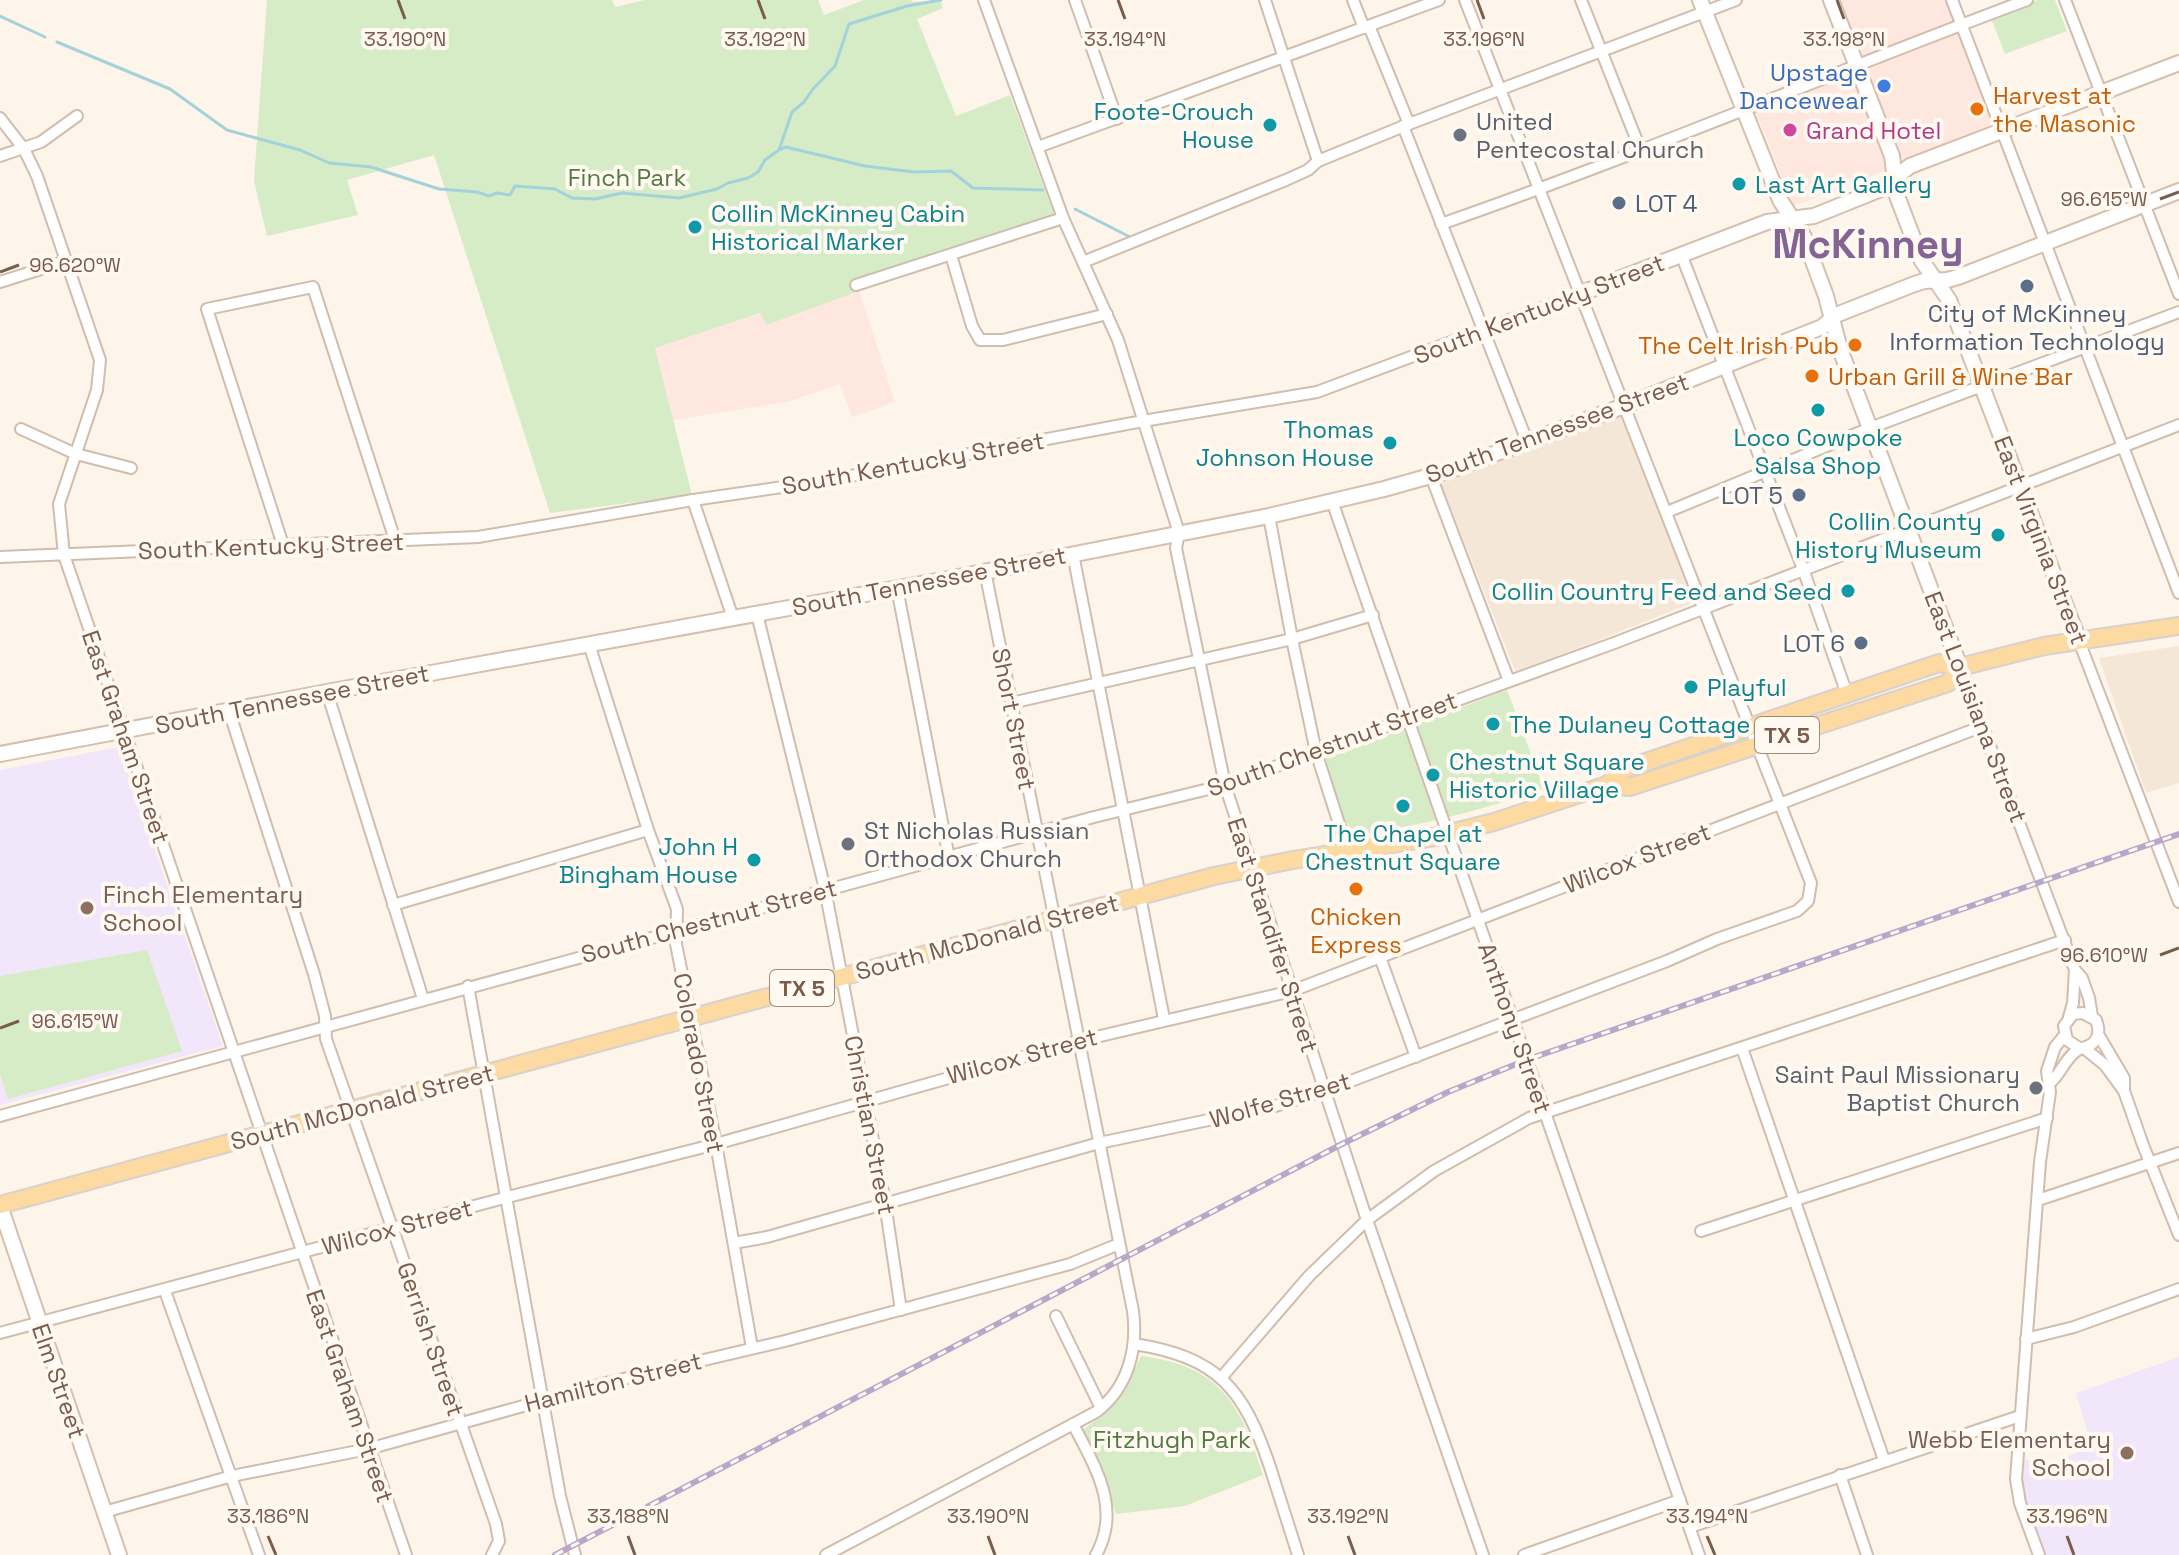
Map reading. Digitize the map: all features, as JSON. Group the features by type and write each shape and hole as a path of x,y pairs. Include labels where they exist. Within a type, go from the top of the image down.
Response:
{"main road":[{"name":"TX 5","path":"1960,667 2029,649 2179,626"},
{"name":"South McDonald Street","path":"0,1206 1139,896 1250,868 1447,834 1607,785 1630,787 1948,683 1960,667 1939,663 1625,769 1607,785"}],"street":[{"name":"East Standifer Street","path":"984,0 1063,218 1107,314 1179,533 1176,548 1225,785 1367,1220 1483,1555"},
{"path":"1075,0 1117,119"},
{"path":"1265,0 1318,161"},
{"path":"1353,0 1406,125 1415,157 1527,441"},
{"path":"1038,147 1439,0"},
{"path":"1465,0 1780,803"},
{"path":"1581,0 1641,151"},
{"path":"1083,262 1286,180 1308,170 1318,161 1406,125 1601,52 1703,6 1736,0"},
{"name":"East Virginia Street","path":"1831,0 1892,156 1899,202 1922,261 1949,300 2179,902"},
{"path":"1952,0 2179,593"},
{"path":"1441,224 1746,111 2027,0"},
{"path":"2065,0 2179,294"},
{"name":"East Louisiana Street","path":"1703,6 1780,200 1804,237 1840,349 2065,940 2075,970 2069,1017"},
{"name":"South Kentucky Street","path":"0,557 478,537 824,481 1317,392 1767,222 1814,216 1896,183 1901,173 1910,166 2179,63"},
{"path":"0,156 41,142 77,116"},
{"name":"East Graham Street","path":"0,118 24,149 37,176 100,360 97,390 59,504 64,555 406,1555"},
{"name":"South Tennessee Street","path":"0,754 1269,516 1431,476 1624,406 1822,327 1832,318 1912,285 1958,277 2179,191"},
{"path":"856,285 1063,218"},
{"path":"1681,254 1803,569 1847,694"},
{"path":"951,255 972,326 980,340 1003,340 1107,314"},
{"path":"0,282 66,261"},
{"path":"283,545 207,309 313,287 395,540"},
{"path":"1667,512 1870,428 2179,312"},
{"name":"South Chestnut Street","path":"0,1116 676,929 1123,809 1225,785 1509,681 2179,425"},
{"path":"21,429 76,454 131,468"},
{"path":"1431,476 1509,681"},
{"path":"693,500 733,618"},
{"name":"Anthony Street","path":"1332,501 1699,1555"},
{"path":"1269,516 1316,752 1348,852"},
{"path":"1073,554 1164,1019"},
{"name":"Short Street","path":"985,571 1133,1311 1134,1344"},
{"path":"897,588 949,858"},
{"name":"Christian Street","path":"757,614 825,889 885,1203 901,1310"},
{"path":"1011,703 1292,639 1373,615"},
{"name":"Colorado Street","path":"589,644 648,830 677,909 676,944 752,1348"},
{"path":"327,692 423,999"},
{"name":"Gerrish Street","path":"229,711 314,974 325,1016 326,1039 496,1524 499,1541 492,1555"},
{"name":"Wilcox Street","path":"0,1333 40,1325 392,1228 716,1144 1079,1041 1292,991 1983,726"},
{"name":"Wolfe Street","path":"734,1243 767,1237 1099,1143 1275,1106 1416,1057 1717,939 1797,911 1808,901 1811,883 1780,803"},
{"path":"393,905 648,830"},
{"path":"1221,1378 1309,1276 1367,1220 1434,1171 1529,1118 2065,940"},
{"path":"1380,957 1416,1057"},
{"name":"East Louisiana Street","path":"2075,970 2082,978 2092,1016"},
{"path":"468,986 560,1496 575,1555"},
{"path":"2051,1082 2082,1048 2093,1043 2098,1034 2098,1025 2092,1016 2083,1013 2069,1017 2064,1026 2064,1036 2070,1044 2082,1048 2105,1065 2124,1091"},
{"path":"2098,1034 2120,1071 2124,1091 2179,1235"},
{"path":"2039,1555 2016,1488 2026,1339 2051,1082 2047,1071 2055,1047 2064,1036"},
{"path":"1742,1048 1884,1460"},
{"path":"1701,1231 2047,1118"},
{"path":"2038,1200 2179,1153"},
{"name":"Elm Street","path":"0,1206 119,1555"},
{"name":"Hamilton Street","path":"104,1512 232,1476 368,1449 543,1399 901,1310 1070,1264 1119,1244"},
{"path":"2026,1339 2074,1327 2179,1289"},
{"path":"165,1291 259,1555"},
{"path":"1056,1316 1101,1408"},
{"path":"826,1555 1101,1408 1126,1374 1134,1344 1177,1353 1221,1378 1238,1397 1257,1429 1298,1555"},
{"path":"1690,1527 2020,1416"},
{"path":"1073,1424 1106,1494 1107,1522 1096,1555"},
{"path":"1840,1475 1867,1555"},
{"path":"1524,1555 1680,1500"}],"shaded area":[{"path":"1840,0 1947,0 1997,128 1794,206 1755,111 1867,67"},
{"path":"859,291 895,402 852,417 840,384 787,402 673,420 654,348 761,313 766,324"},
{"path":"1620,415 1694,602 1516,673 1441,483"},
{"path":"2179,646 2179,783 2146,793 2099,658"},
{"name":"Finch Elementary School","path":"119,747 223,1046 0,1105 0,770"},
{"name":"Webb Elementary School","path":"2179,1357 2179,1555 2045,1555 2023,1494 2022,1460 2049,1463 2092,1447 2076,1393"}],"green space":[{"name":"Finch Park","path":"267,0 612,0 615,7 644,0 818,0 824,15 864,0 940,0 943,8 917,19 956,116 1010,95 1055,217 855,282 859,291 766,325 760,313 655,348 692,495 550,513 434,155 347,180 358,215 267,236 254,181"},
{"path":"2038,0 2055,0 2067,31 2005,54 1991,18"},
{"name":"Chestnut Square Historic Village","path":"1507,690 1544,789 1447,817 1348,836 1322,760"},
{"path":"147,950 182,1051 8,1099 0,1074 0,976"},
{"name":"Fitzhugh Park","path":"1141,1356 1191,1369 1224,1393 1246,1428 1263,1475 1185,1506 1116,1514 1101,1468 1083,1430 1109,1410 1129,1381"}],"waterway":[{"path":"57,42 170,89 227,130 300,150 329,163 371,167 439,189 489,196 497,193 510,195 515,186 555,189 572,198 595,199 622,193 679,198 717,189 758,172 765,160 779,150 792,112 835,66 849,24 907,6 941,0"},
{"path":"0,16 45,37"},
{"path":"781,149 786,147 865,166 914,172 951,171 973,188 1043,190"},
{"path":"1075,209 1130,237"}],"railway":[{"path":"555,1555 1342,1144 1448,1092 1526,1060 2179,834"}],"place":[{"name":"Upstage Dancewear","path":"1884,86"},
{"name":"Harvest at the Masonic","path":"1977,109"},
{"name":"Foote-Crouch House","path":"1270,125"},
{"name":"Grand Hotel","path":"1790,130"},
{"name":"United Pentecostal Church","path":"1460,135"},
{"name":"Last Art Gallery","path":"1739,184"},
{"name":"LOT 4","path":"1619,203"},
{"name":"Collin McKinney Cabin Historical Marker","path":"695,227"},
{"name":"City of McKinney Information Technology","path":"2027,286"},
{"name":"The Celt Irish Pub","path":"1855,345"},
{"name":"Urban Grill & Wine Bar","path":"1812,376"},
{"name":"Loco Cowpoke Salsa Shop","path":"1818,410"},
{"name":"Thomas Johnson House","path":"1390,443"},
{"name":"LOT 5","path":"1799,495"},
{"name":"Collin County History Museum","path":"1998,535"},
{"name":"Collin Country Feed and Seed","path":"1848,591"},
{"name":"LOT 6","path":"1861,643"},
{"name":"Playful","path":"1691,687"},
{"name":"The Dulaney Cottage","path":"1493,724"},
{"name":"Chestnut Square Historic Village","path":"1433,775"},
{"name":"The Chapel at Chestnut Square","path":"1403,806"},
{"name":"St Nicholas Russian Orthodox Church","path":"848,844"},
{"name":"John H Bingham House","path":"754,860"},
{"name":"Chicken Express","path":"1356,889"},
{"name":"Finch Elementary School","path":"87,908"},
{"name":"Saint Paul Missionary Baptist Church","path":"2036,1088"},
{"name":"Webb Elementary School","path":"2127,1453"}],"district":[{"name":"McKinney","path":"1868,244"}]}
